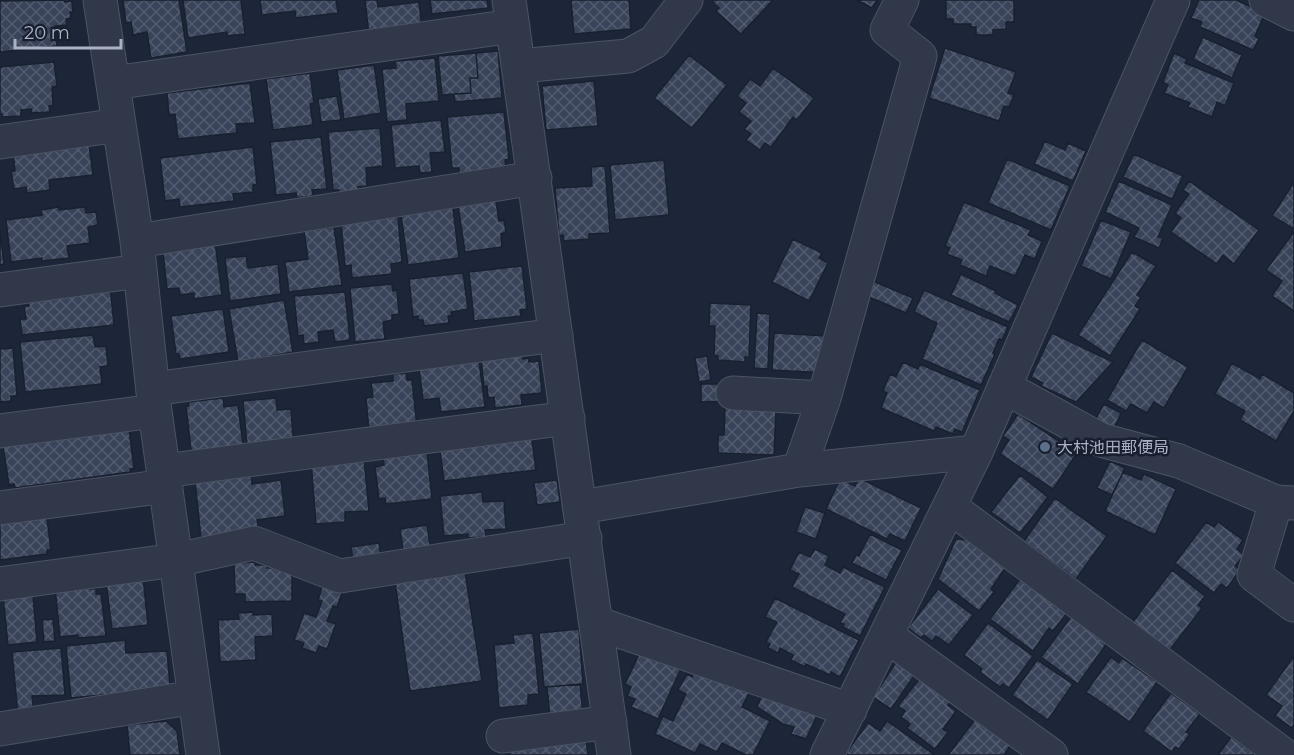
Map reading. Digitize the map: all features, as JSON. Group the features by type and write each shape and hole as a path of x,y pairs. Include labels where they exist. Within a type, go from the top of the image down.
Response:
{"street":[{"path":"100,0 139,256 154,400 203,755"},
{"path":"519,66 628,56 654,42 686,0"},
{"path":"799,470 824,398 920,56 887,30 902,0"},
{"path":"828,755 976,452 1173,0"},
{"path":"1266,0 1294,14"},
{"path":"112,83 511,13 614,755"},
{"path":"0,142 119,125"},
{"path":"0,290 139,256 535,178"},
{"path":"0,431 154,400 556,334"},
{"path":"1004,387 1101,440 1179,461 1285,503 1254,575 1294,605"},
{"path":"733,393 824,398"},
{"path":"0,508 165,479 568,418"},
{"path":"0,584 176,560 254,543 340,576 583,523 799,470 976,452"},
{"path":"950,507 1284,755"},
{"path":"597,623 850,710"},
{"path":"887,636 1051,755"},
{"path":"0,729 195,697"},
{"path":"503,736 610,722"}],"building":[{"path":"64,0 65,2 72,1 73,12 70,12 71,18 66,19 67,25 55,26 57,46 0,52 0,1"},
{"path":"123,0 179,0 187,52 151,58 147,32 133,35 131,22 126,23"},
{"path":"183,0 241,0 245,34 227,36 227,32 188,38"},
{"path":"260,0 336,0 338,13 296,18 295,11 262,15"},
{"path":"365,0 377,0 378,7 419,2 422,28 369,35"},
{"path":"430,0 487,0 488,8 432,14"},
{"path":"571,0 629,0 631,29 574,34"},
{"path":"711,0 773,0 741,34 716,11 719,8"},
{"path":"857,0 877,0 872,8"},
{"path":"946,0 1014,0 1014,22 1006,22 1006,29 993,30 993,35 976,35 976,27 971,27 971,24 953,24 953,19 946,19"},
{"path":"1199,0 1236,0 1265,13 1255,36 1259,39 1253,50 1200,27 1202,22 1191,18"},
{"path":"1203,37 1242,55 1232,78 1193,59"},
{"path":"945,48 1016,72 1008,93 1014,95 1009,107 1004,106 999,121 929,98"},
{"path":"498,51 502,98 455,102 454,94 471,93 470,78 478,78 476,53"},
{"path":"476,53 478,78 470,78 471,93 442,95 438,56"},
{"path":"1174,53 1187,59 1185,63 1234,83 1225,106 1217,102 1212,117 1188,107 1190,103 1164,93 1168,85 1163,82"},
{"path":"689,55 727,85 692,128 654,98"},
{"path":"435,58 439,101 406,104 407,120 387,122 382,69 396,68 395,61"},
{"path":"54,62 57,86 52,87 53,105 49,106 50,112 32,113 31,109 21,110 21,116 2,117 0,114 0,67"},
{"path":"374,65 381,113 344,119 337,70"},
{"path":"773,68 814,98 797,120 793,117 771,147 765,143 760,150 746,140 751,134 744,129 751,121 739,112 746,103 737,96 750,79 760,86"},
{"path":"310,73 314,103 310,104 313,125 273,130 266,79"},
{"path":"594,81 598,126 546,130 542,86"},
{"path":"250,83 255,123 236,124 237,133 178,139 175,114 169,115 167,93"},
{"path":"337,96 341,120 321,122 318,99"},
{"path":"504,112 509,159 505,160 506,168 459,173 459,168 452,168 447,117"},
{"path":"441,120 445,152 430,153 432,172 420,173 419,166 395,168 391,125"},
{"path":"380,128 383,166 366,168 367,186 358,187 358,191 339,193 339,190 333,190 328,132"},
{"path":"321,137 327,189 312,190 313,196 297,198 296,193 276,195 270,142"},
{"path":"1045,141 1065,150 1068,143 1086,151 1073,181 1034,164"},
{"path":"89,144 93,175 49,180 50,190 27,193 26,187 14,189 11,171 15,171 13,153"},
{"path":"253,147 257,184 253,185 253,192 233,194 234,201 180,207 179,199 165,201 160,158"},
{"path":"1134,154 1183,176 1172,199 1123,177"},
{"path":"1007,159 1070,186 1051,230 988,203"},
{"path":"664,160 669,215 615,220 610,165"},
{"path":"605,166 610,233 589,234 589,239 564,241 563,235 559,236 555,188 592,186 591,167"},
{"path":"1119,181 1172,205 1158,237 1163,238 1159,248 1134,237 1139,228 1105,212"},
{"path":"1189,181 1259,230 1234,264 1223,255 1217,264 1171,232 1181,218 1175,213 1189,194 1183,190"},
{"path":"1294,182 1294,229 1272,216"},
{"path":"496,201 499,221 504,220 506,232 501,234 502,247 465,252 458,205"},
{"path":"964,202 1031,230 1028,235 1042,241 1035,259 1025,255 1015,276 990,266 986,276 960,265 962,260 947,254 950,248 945,246"},
{"path":"59,207 59,210 85,207 86,213 96,212 98,225 88,227 90,243 67,246 69,258 42,261 42,258 11,262 6,220 42,215 41,210"},
{"path":"453,208 459,258 408,265 401,215"},
{"path":"398,217 402,262 391,264 392,274 352,278 351,265 345,266 341,223"},
{"path":"1101,220 1131,232 1111,279 1081,266"},
{"path":"334,227 342,285 289,292 285,262 308,259 304,231"},
{"path":"0,231 4,264 0,265"},
{"path":"1293,233 1294,311 1272,296 1282,281 1266,270"},
{"path":"793,239 822,253 819,258 828,263 809,301 772,282"},
{"path":"215,242 222,295 194,299 194,293 180,295 179,288 167,289 163,252"},
{"path":"1132,252 1156,266 1137,295 1141,297 1135,306 1140,309 1110,356 1078,335"},
{"path":"246,256 248,268 278,264 281,294 230,301 225,258"},
{"path":"522,266 527,309 520,310 521,316 474,321 469,272"},
{"path":"463,273 468,309 451,312 452,316 448,316 449,323 424,326 423,320 418,320 418,316 413,317 409,279"},
{"path":"961,274 1018,305 1009,322 951,295"},
{"path":"873,281 913,298 906,313 867,296"},
{"path":"392,284 393,291 397,290 399,314 392,315 392,320 383,322 385,339 355,342 350,288"},
{"path":"110,286 114,325 22,335 20,319 26,319 24,306 29,306 27,295"},
{"path":"924,290 1008,327 1002,340 999,339 981,385 922,359 937,323 914,312"},
{"path":"345,292 350,340 335,342 333,330 318,332 319,342 304,344 303,335 298,336 294,296"},
{"path":"284,300 293,352 238,362 229,309"},
{"path":"710,303 751,305 749,357 745,357 745,362 718,360 718,356 714,355 715,326 709,326"},
{"path":"223,309 229,352 180,359 179,354 176,354 171,316"},
{"path":"757,313 770,314 768,369 754,368"},
{"path":"774,333 828,336 826,373 772,370"},
{"path":"1052,333 1113,362 1076,402 1041,386 1043,383 1031,377"},
{"path":"93,335 95,347 106,346 108,366 100,367 102,384 25,392 20,342"},
{"path":"1142,340 1188,367 1164,408 1154,402 1147,413 1131,404 1126,411 1107,400"},
{"path":"13,348 17,396 11,396 11,401 0,402 0,349"},
{"path":"522,354 523,359 528,358 529,362 539,361 542,393 521,395 522,405 495,408 494,397 488,398 487,386 484,387 481,359"},
{"path":"707,356 711,380 699,382 695,358"},
{"path":"479,361 485,407 441,412 439,398 423,400 419,368"},
{"path":"903,362 918,369 920,364 980,390 962,432 955,429 953,434 936,427 934,431 881,408 887,393 883,391 890,374 896,377"},
{"path":"1232,363 1260,379 1262,374 1294,393 1294,411 1276,441 1240,420 1245,411 1215,394"},
{"path":"406,373 407,380 412,380 417,427 369,432 366,398 373,397 371,383 393,381 393,374"},
{"path":"701,384 730,384 730,401 701,402"},
{"path":"223,398 224,407 238,405 244,453 192,459 186,406 189,406 188,402"},
{"path":"276,398 277,410 291,409 294,449 247,445 243,401"},
{"path":"1104,404 1121,413 1112,433 1093,423"},
{"path":"725,408 776,410 774,455 718,453 718,435 724,435"},
{"path":"1018,414 1077,453 1053,489 1000,454 1009,440 1003,436"},
{"path":"129,429 134,468 130,469 130,472 15,488 14,484 9,485 3,446"},
{"path":"531,433 536,470 444,481 439,444"},
{"path":"427,452 432,499 386,504 385,498 379,499 375,467 384,465 383,457"},
{"path":"364,458 369,511 345,512 345,522 316,524 311,462"},
{"path":"1110,461 1125,468 1112,495 1097,488"},
{"path":"1123,472 1141,480 1144,474 1176,489 1155,535 1105,511"},
{"path":"251,475 252,484 281,480 285,516 257,520 259,532 201,539 195,481"},
{"path":"1020,475 1048,497 1020,533 991,512"},
{"path":"859,478 921,508 905,541 890,534 887,539 826,509 840,479 855,486"},
{"path":"557,480 560,502 537,505 534,483"},
{"path":"482,492 483,502 504,501 506,529 485,530 486,537 468,538 468,534 444,536 440,496"},
{"path":"1055,498 1107,536 1076,579 1024,541"},
{"path":"805,507 825,513 816,539 796,532"},
{"path":"46,511 51,550 47,550 47,554 0,560 0,517"},
{"path":"1206,522 1214,527 1218,522 1243,540 1237,549 1244,555 1235,566 1240,570 1227,588 1221,584 1214,593 1175,563"},
{"path":"427,525 431,552 404,556 400,529"},
{"path":"870,534 902,550 886,580 852,563 856,555 859,556"},
{"path":"956,539 967,540 1005,568 991,589 994,592 979,611 938,579"},
{"path":"379,543 381,557 353,561 351,547"},
{"path":"815,549 829,556 825,565 840,573 843,567 885,587 860,636 840,623 845,614 792,587 799,574 790,570 799,552 810,557"},
{"path":"255,562 255,565 267,565 267,568 292,567 292,601 245,602 245,594 235,594 234,563"},
{"path":"1172,570 1205,596 1198,605 1202,608 1169,651 1132,623"},
{"path":"465,572 482,681 410,691 395,582"},
{"path":"143,577 148,625 112,629 106,582"},
{"path":"1020,579 1067,613 1053,631 1049,628 1033,651 990,619"},
{"path":"90,583 90,589 96,589 96,594 101,594 106,636 60,637 55,587"},
{"path":"323,584 343,590 337,607 333,606 327,621 336,624 327,649 319,646 316,653 302,648 304,643 294,640 304,613 316,617 322,601 318,600"},
{"path":"938,589 973,615 949,645 936,636 932,641 924,635 921,638 908,628"},
{"path":"3,596 33,596 37,642 8,645"},
{"path":"775,598 859,640 840,677 806,664 805,667 791,660 793,655 780,648 778,653 768,648 770,644 766,642 777,622 765,617"},
{"path":"253,612 253,615 272,614 273,636 255,637 256,660 220,662 218,620 239,619 238,613"},
{"path":"1071,617 1107,643 1078,684 1041,657"},
{"path":"53,619 55,641 44,642 42,620"},
{"path":"988,623 1033,656 1009,688 1003,684 1000,687 980,672 982,669 964,655"},
{"path":"579,629 583,684 544,687 539,633"},
{"path":"533,633 539,694 528,695 528,705 499,708 494,645 514,643 513,635"},
{"path":"125,640 126,653 167,651 170,686 113,697 112,694 71,698 66,646"},
{"path":"61,648 65,695 32,696 34,714 18,715 12,652"},
{"path":"642,648 682,666 658,719 631,707 635,699 627,696 631,687 625,684"},
{"path":"1294,656 1294,725 1292,728 1275,716 1282,706 1266,695"},
{"path":"1111,657 1119,663 1122,658 1157,682 1130,722 1086,692"},
{"path":"1037,660 1073,684 1048,720 1012,695"},
{"path":"897,661 916,673 891,709 873,697"},
{"path":"697,665 752,687 742,707 770,721 753,755 746,755 722,743 717,752 700,744 695,753 655,734 663,716 673,721 686,694 678,690 687,674 692,677"},
{"path":"921,677 952,700 948,705 956,711 943,729 948,732 935,749 907,728 910,724 901,717 905,711 898,706"},
{"path":"580,684 583,714 550,718 547,687"},
{"path":"765,689 819,711 806,739 791,734 794,727 783,724 757,707"},
{"path":"1171,693 1200,714 1186,732 1190,734 1179,749 1175,747 1172,752 1143,731"},
{"path":"977,717 1012,743 1004,755 948,755"},
{"path":"166,721 177,731 180,755 130,755 127,725"},
{"path":"887,721 935,755 849,755 846,753 868,723 880,731"},
{"path":"1231,737 1256,755 1218,755"},
{"path":"586,739 588,755 510,755 509,751"}],"place":[{"name":"大村池田郵便局","path":"1045,447"}]}
